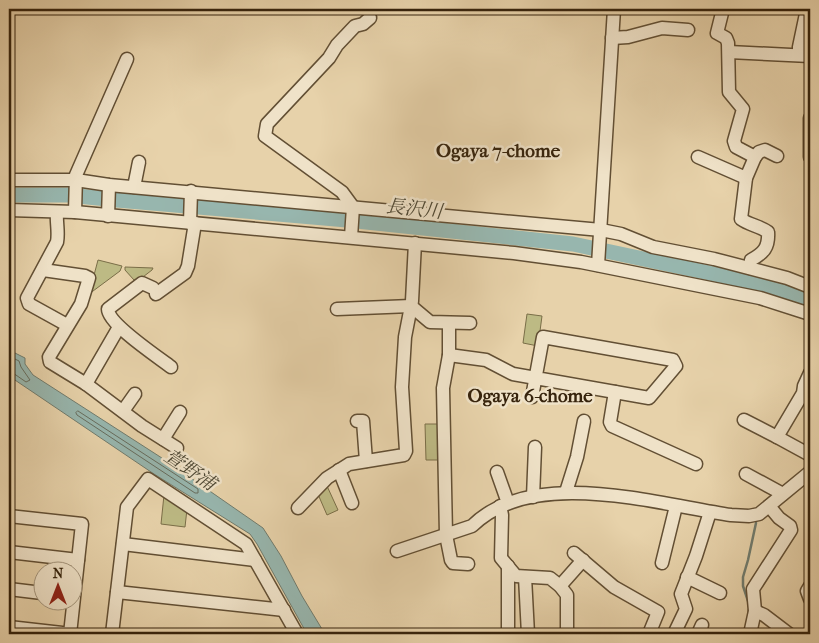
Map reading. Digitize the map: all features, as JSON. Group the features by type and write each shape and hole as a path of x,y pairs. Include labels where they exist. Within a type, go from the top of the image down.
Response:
{"street":[{"path":"599,262 614,9"},
{"path":"723,9 717,33 726,38 728,43 729,92 742,109 734,141 736,147 755,157"},
{"path":"805,55 799,47 807,9"},
{"path":"351,235 353,208 342,192 265,136 264,130 267,124 329,58 355,26 363,24 370,18"},
{"path":"612,38 628,38 662,28 688,30"},
{"path":"729,52 805,55"},
{"path":"75,210 76,175 127,60"},
{"path":"810,118 810,157"},
{"path":"750,268 751,260 762,254 767,248 769,240 768,232 765,229 746,223 741,219 746,178 759,152 765,150 777,156"},
{"path":"698,157 746,178"},
{"path":"134,187 139,162"},
{"path":"9,180 134,187 621,234 653,247 750,268 787,278 810,287"},
{"path":"108,213 109,187"},
{"path":"171,367 119,327 108,314 108,309 142,283 154,291 185,273 188,266 192,221 191,193"},
{"path":"9,210 57,212 75,210 351,235 599,262 760,298 810,314"},
{"path":"57,212 58,242 27,298 29,304 67,324"},
{"path":"298,508 327,478 349,464 404,455 406,451 403,379 405,337 411,306 415,243"},
{"path":"43,270 89,278 80,304 49,357 50,362 86,384 142,426 177,448"},
{"path":"337,309 411,306 430,322 470,323"},
{"path":"449,323 449,355 443,388 446,535 453,563 468,564"},
{"path":"86,384 119,327"},
{"path":"449,355 486,360 513,374 535,378 649,398 676,366 673,360 542,337 535,378 532,397"},
{"path":"777,437 807,394 804,386 810,373"},
{"path":"615,392 610,422 612,426 696,464"},
{"path":"123,412 135,394"},
{"path":"164,439 180,412"},
{"path":"744,420 810,455"},
{"path":"357,421 363,421 366,461"},
{"path":"566,492 577,457 584,422"},
{"path":"533,497 535,447"},
{"path":"340,470 352,503"},
{"path":"497,472 504,505 501,558 516,576 550,578 560,586 567,595 567,634"},
{"path":"397,551 472,526 504,505 533,497 566,492 606,494 710,512 749,516 759,514 810,472"},
{"path":"746,474 783,494"},
{"path":"112,634 127,507 148,479 246,544 297,634"},
{"path":"662,563 676,506"},
{"path":"750,634 755,611 753,589 791,530 790,526 779,518 769,506"},
{"path":"674,634 686,609 681,594 710,512"},
{"path":"9,516 82,524 78,560 9,552"},
{"path":"123,544 255,560"},
{"path":"560,586 579,556 614,586 658,612 649,634"},
{"path":"508,566 508,634"},
{"path":"525,576 528,634"},
{"path":"687,577 720,593"},
{"path":"810,586 807,591 810,599"},
{"path":"9,589 32,592"},
{"path":"117,592 284,610"},
{"path":"9,627 70,634 72,610"},
{"path":"755,611 764,615 789,634"}],"shaded area":[{"path":"98,260 122,266 120,271 89,294"},
{"path":"125,267 153,268 139,280 134,280 125,270"},
{"path":"527,314 542,316 538,346 523,343"},
{"path":"425,424 439,424 440,460 426,460"},
{"path":"327,486 338,510 327,515 317,492"},
{"path":"164,495 187,509 185,527 161,524"}],"water":[{"path":"9,350 25,358 25,364 33,375 165,460 263,528 325,634 307,634 250,534 154,474 9,376"}],"waterway":[{"name":"長沢川","path":"9,195 68,195 347,220 573,244 714,274 784,291 810,301"},
{"path":"748,601 743,586 743,577 756,523"},
{"path":"759,629 761,634"}],"district":[{"name":"Ogaya 7-chome","path":"498,151"},
{"name":"Ogaya 6-chome","path":"530,396"}],"water label":[{"name":"萱野浦","path":"190,470"}]}
